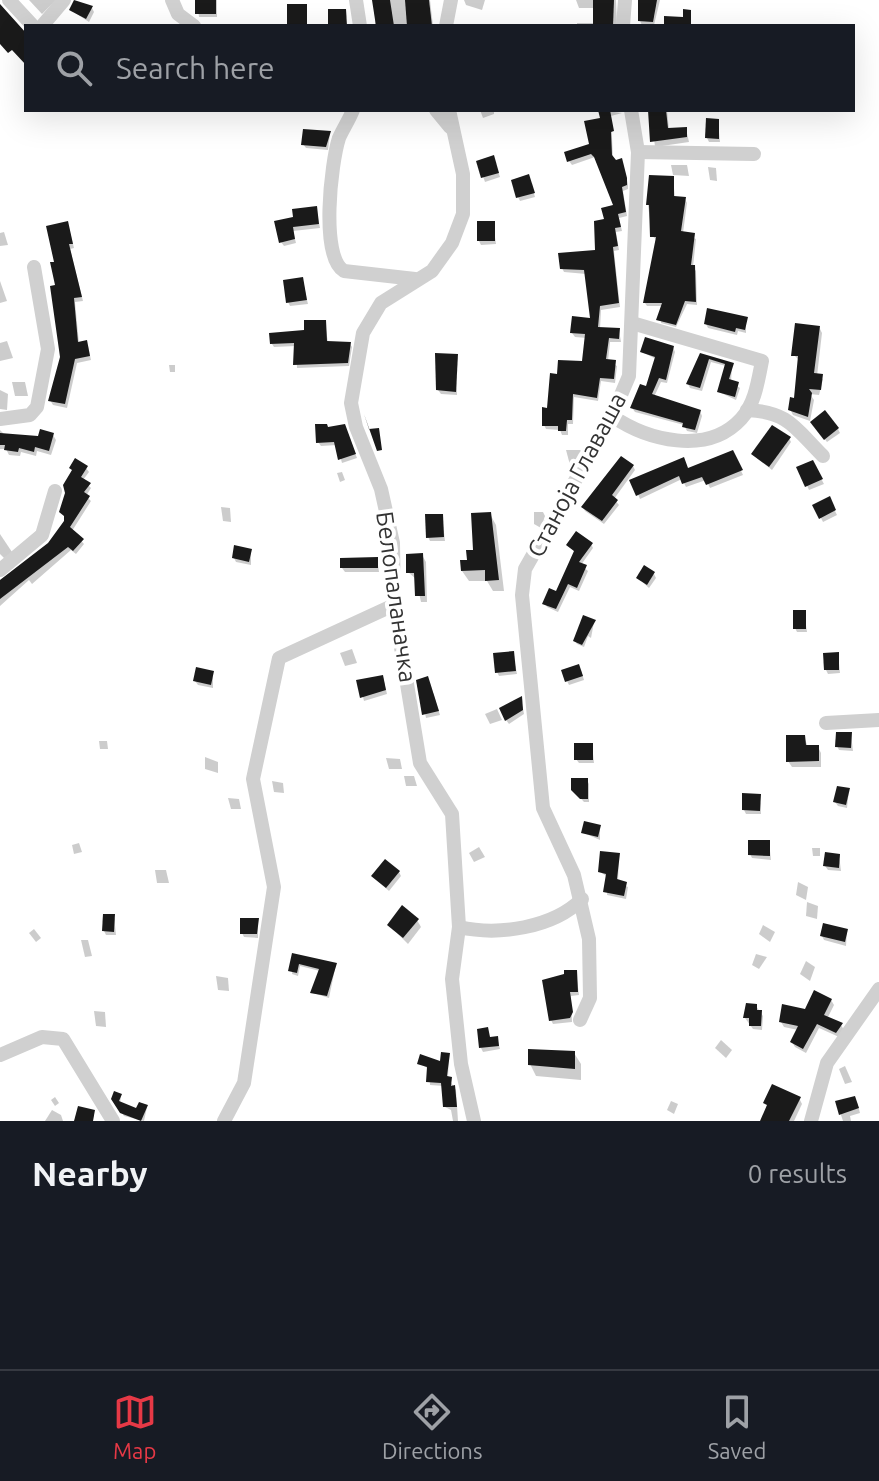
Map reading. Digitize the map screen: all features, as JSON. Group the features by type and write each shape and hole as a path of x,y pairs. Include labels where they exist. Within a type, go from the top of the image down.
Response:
{"street":[{"path":"9,0 31,24"},
{"path":"44,24 64,0"},
{"path":"172,0 178,14 191,24"},
{"path":"356,0 360,24"},
{"path":"446,24 451,0"},
{"path":"623,24 625,0"},
{"path":"352,112 339,140 333,171 329,207 332,258 344,271 415,279"},
{"path":"438,112 450,127"},
{"name":"Белопаланачка","path":"449,112 450,127 459,149 463,174 463,214 452,243 432,271 381,303 363,333 351,403 356,427 381,489 393,543 394,605 420,763 452,814 459,927 452,979 461,1064 474,1121"},
{"name":"Станоја Главаша","path":"580,1020 590,998 589,939 582,899 543,808 522,595 525,569 612,416 629,376 638,152 631,112"},
{"path":"638,152 754,154"},
{"path":"0,419 30,415 37,407 48,349 34,267"},
{"path":"612,416 649,436 683,441 716,435 740,420 747,410 762,361 632,323"},
{"path":"747,410 773,411 787,419 823,456"},
{"path":"0,570 42,535 55,491"},
{"path":"224,1121 244,1083 274,887 253,779 279,658 394,605"},
{"path":"826,723 879,720"},
{"path":"459,927 495,931 543,922 569,911 582,899"},
{"path":"811,1121 827,1063 879,989"},
{"path":"0,1055 42,1037 63,1039 113,1121"}],"building":[{"path":"74,0 93,6 86,19 69,10"},
{"path":"195,0 216,0 216,14 195,14"},
{"path":"372,0 390,0 394,24 376,24"},
{"path":"405,0 429,0 432,24 407,24"},
{"path":"593,0 614,0 613,24 593,24"},
{"path":"638,0 657,0 653,22 638,21"},
{"path":"0,4 24,31 24,63 12,50 8,53 0,44"},
{"path":"287,4 307,4 307,24 287,24"},
{"path":"328,9 346,9 347,24 328,24"},
{"path":"683,9 691,10 691,24 664,24 664,16 683,17"},
{"path":"598,112 610,112 614,131 611,132 612,155 616,160 622,158 627,178 627,185 622,187 626,212 618,214 621,227 615,228 618,246 613,247 619,303 600,306 598,327 620,328 619,339 609,338 606,359 616,360 614,379 600,378 597,398 573,394 572,420 567,420 566,431 558,431 558,426 542,426 542,407 547,408 550,373 557,374 558,360 582,361 585,334 570,333 572,316 590,318 584,270 560,269 558,253 595,250 594,221 604,219 601,208 613,205 594,157 591,154 567,162 564,152 589,144 584,121 600,118"},
{"path":"648,112 666,112 668,128 687,127 687,137 650,142"},
{"path":"706,118 719,119 719,139 705,138"},
{"path":"303,129 331,131 326,147 301,145"},
{"path":"494,155 499,173 481,178 476,161"},
{"path":"529,174 535,193 516,198 511,180"},
{"path":"649,175 674,176 674,196 686,197 681,231 695,233 691,265 695,265 696,302 685,301 676,325 656,320 662,303 643,303 656,237 650,237 649,205 646,205"},
{"path":"317,206 319,224 293,227 295,239 279,243 274,221 293,217 292,209"},
{"path":"68,221 73,244 69,244 82,297 74,298 78,342 87,340 90,356 75,359 65,404 48,401 60,357 50,286 55,285 50,262 54,262 46,226"},
{"path":"477,221 495,221 495,241 477,241"},
{"path":"303,277 307,300 286,303 283,280"},
{"path":"707,308 748,317 745,330 736,328 735,332 704,324"},
{"path":"304,320 326,320 327,341 351,342 348,363 293,365 294,343 270,344 269,333 304,330"},
{"path":"795,323 820,326 814,373 823,374 821,390 809,389 812,393 808,417 788,410 790,397 794,398 798,356 791,356"},
{"path":"645,337 674,346 666,380 659,378 652,394 701,410 695,430 682,427 683,423 630,408 640,384 646,386 655,357 640,352"},
{"path":"435,353 458,354 456,392 436,390"},
{"path":"700,353 734,363 729,379 739,382 735,397 717,392 725,364 709,359 700,388 686,384"},
{"path":"825,410 839,428 824,440 810,422"},
{"path":"315,424 327,424 328,427 345,424 356,454 338,460 334,442 316,443"},
{"path":"772,425 791,437 769,467 751,454"},
{"path":"379,428 382,450 377,451 369,429"},
{"path":"40,429 54,433 49,451 35,447 34,452 19,448 18,452 4,450 5,445 0,445 0,433 38,436"},
{"path":"733,450 743,470 706,485 702,477 682,484 679,476 636,496 629,480 684,457 688,468"},
{"path":"621,456 634,465 612,495 618,500 602,521 581,507"},
{"path":"75,458 88,466 81,477 91,483 84,492 90,496 70,527 84,539 73,551 68,547 0,599 0,580 48,543 64,521 64,516 59,512 65,493 63,485"},
{"path":"813,460 823,479 805,487 796,467"},
{"path":"830,496 836,510 819,519 812,505"},
{"path":"491,512 499,580 485,581 485,570 461,571 460,560 467,560 466,550 473,550 471,513"},
{"path":"425,514 443,514 444,537 426,538"},
{"path":"576,531 593,543 579,562 587,565 577,588 568,584 556,609 542,604 549,588 556,591 574,551 566,545"},
{"path":"234,545 252,549 249,562 232,558"},
{"path":"423,553 425,596 415,596 414,573 406,573 406,554"},
{"path":"378,557 378,568 340,568 340,558"},
{"path":"644,565 655,572 647,585 636,578"},
{"path":"793,610 806,610 806,629 793,629"},
{"path":"583,615 596,620 582,645 573,641"},
{"path":"514,651 516,671 495,673 493,653"},
{"path":"839,652 839,670 824,670 823,653"},
{"path":"579,664 583,676 565,682 561,670"},
{"path":"196,667 214,671 211,685 193,681"},
{"path":"383,675 386,690 360,698 356,680"},
{"path":"428,676 439,711 422,715 416,680"},
{"path":"522,696 523,710 505,721 499,708"},
{"path":"836,732 852,732 851,748 835,747"},
{"path":"786,735 805,735 806,745 819,745 819,761 786,762"},
{"path":"574,743 593,743 593,760 574,760"},
{"path":"571,778 588,778 588,799 580,799 571,790"},
{"path":"837,786 850,788 846,805 833,802"},
{"path":"742,793 761,794 760,811 742,810"},
{"path":"584,821 601,825 598,837 581,833"},
{"path":"748,840 770,840 770,856 748,855"},
{"path":"600,851 620,853 617,879 627,882 624,896 603,892 606,874 598,872"},
{"path":"825,852 840,854 839,868 823,866"},
{"path":"385,859 400,871 386,888 371,876"},
{"path":"402,905 419,919 403,938 387,925"},
{"path":"103,914 115,914 114,932 102,931"},
{"path":"240,918 259,918 257,934 240,934"},
{"path":"823,923 848,929 845,942 820,936"},
{"path":"292,953 337,963 327,996 310,993 319,969 299,964 297,973 288,971"},
{"path":"564,970 577,970 578,992 570,992 573,1012 570,1018 549,1021 542,980 564,974"},
{"path":"814,990 832,999 824,1015 843,1023 836,1033 817,1024 803,1049 790,1042 798,1026 779,1022 782,1004 805,1009"},
{"path":"746,1003 757,1004 757,1010 762,1010 761,1026 749,1026 749,1018 743,1018"},
{"path":"488,1027 490,1037 498,1036 499,1046 479,1048 477,1029"},
{"path":"528,1049 575,1051 575,1069 528,1065"},
{"path":"441,1052 450,1053 447,1076 452,1077 451,1086 455,1085 457,1107 443,1107 441,1083 426,1082 427,1067 417,1064 420,1054 440,1061"},
{"path":"772,1084 801,1097 789,1121 760,1121 767,1105 763,1103"},
{"path":"114,1091 122,1094 119,1101 136,1108 139,1102 148,1105 141,1121 120,1113 111,1099"},
{"path":"855,1096 859,1108 839,1115 835,1101"},
{"path":"78,1106 95,1110 93,1121 74,1121"}]}
